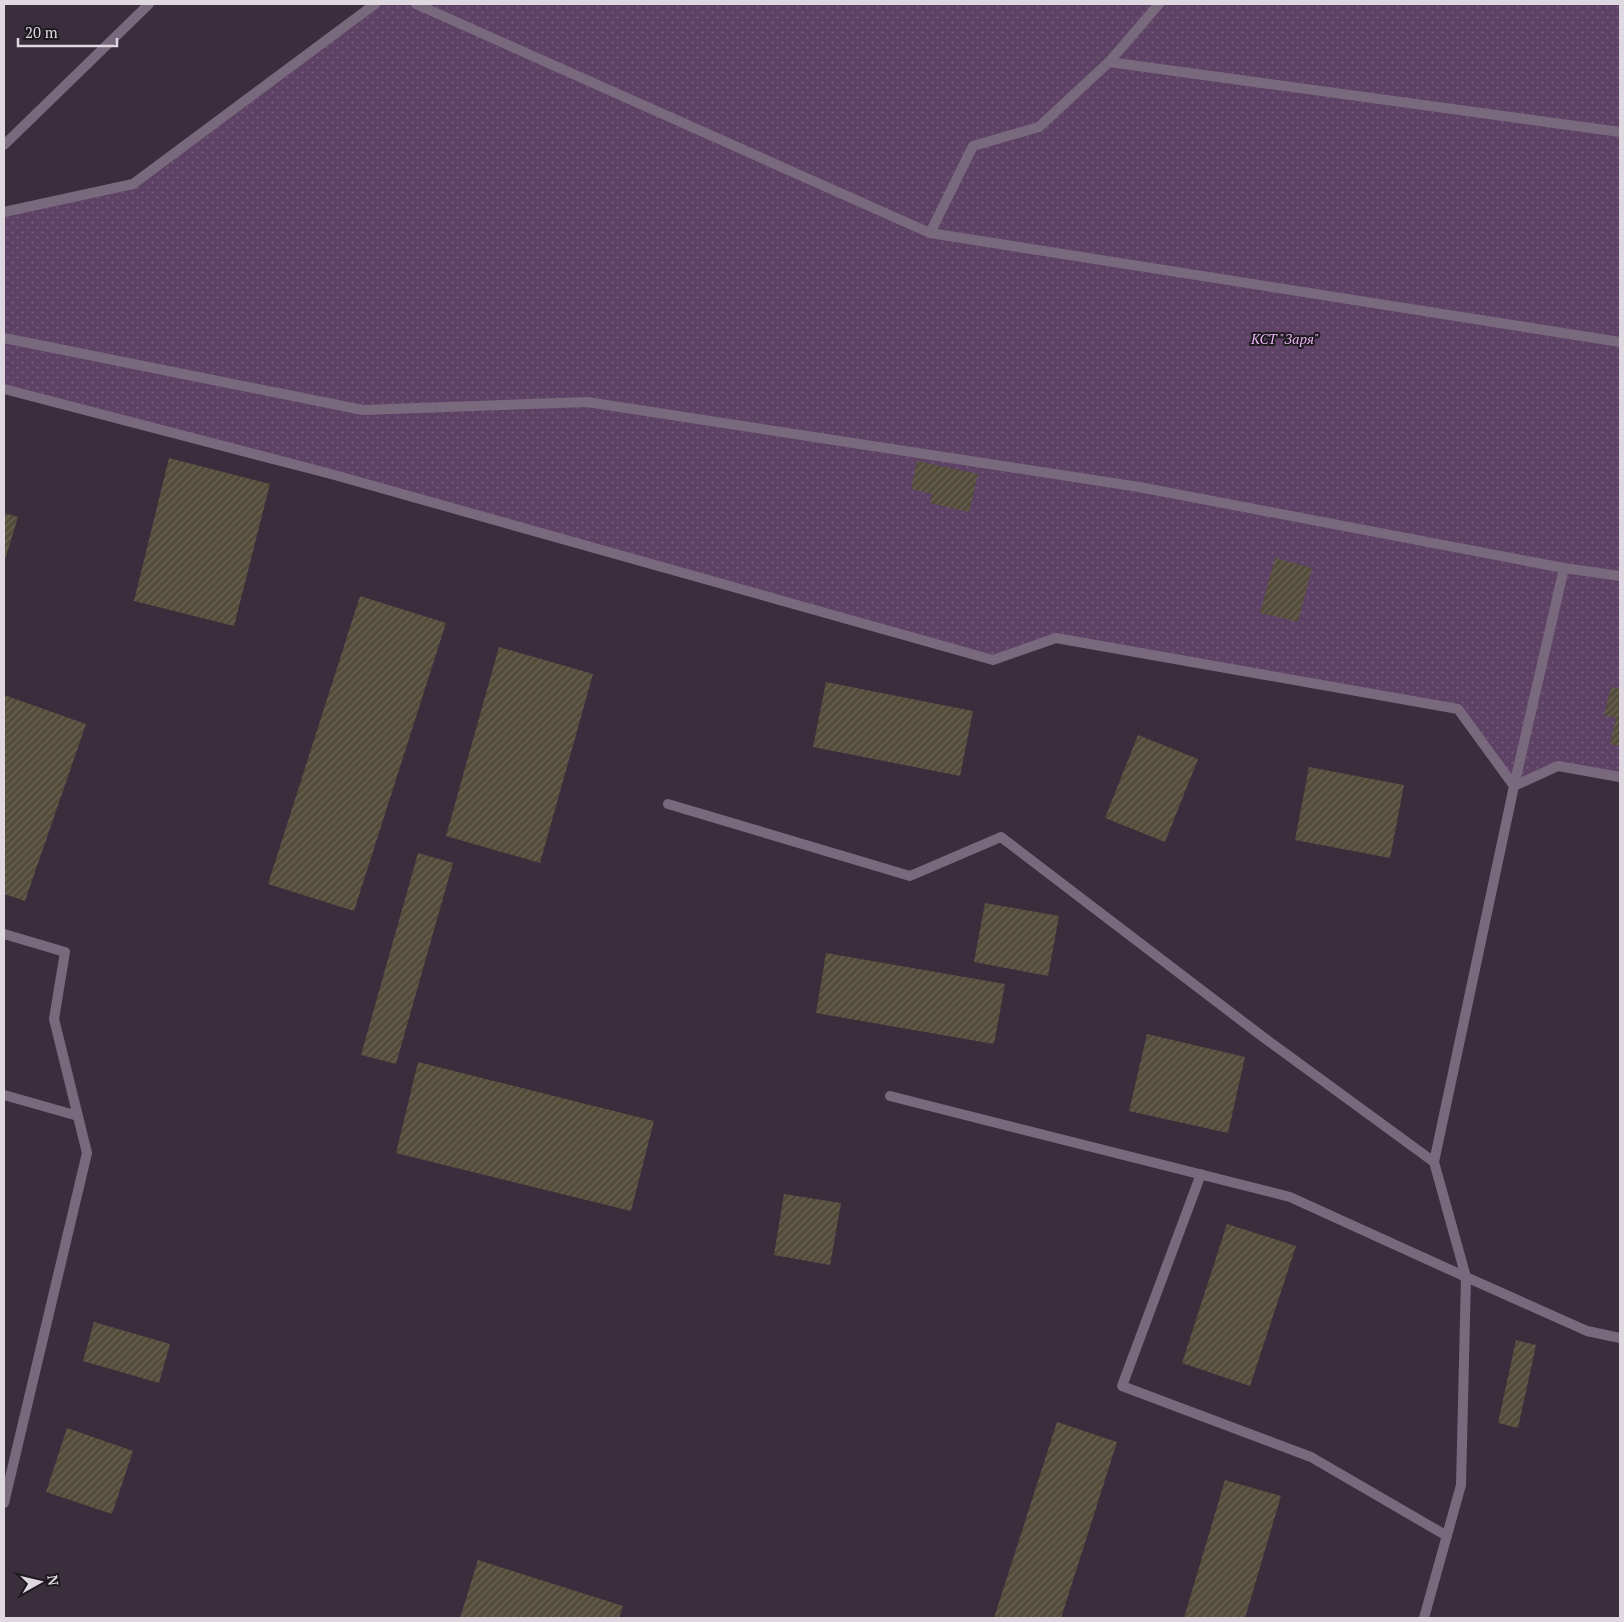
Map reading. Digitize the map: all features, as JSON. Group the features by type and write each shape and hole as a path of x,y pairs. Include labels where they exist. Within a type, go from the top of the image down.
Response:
{"lane":[{"path":"4,145 149,4"},
{"path":"4,212 133,184 375,4"},
{"path":"416,4 930,233 1620,342"},
{"path":"930,233 973,146 1039,127 1109,62 1159,4"},
{"path":"1109,62 1620,132"},
{"path":"4,338 363,410 587,402 1139,487 1564,568 1620,576"},
{"path":"4,390 331,474 993,660 1056,638 1458,708 1514,786"},
{"path":"1424,1618 1461,1484 1466,1277 1434,1162 1514,786 1564,568"},
{"path":"1514,786 1558,766 1620,777"},
{"path":"668,804 910,876 1001,837 1263,1037 1434,1162"},
{"path":"4,934 64,952 54,1019 87,1153 4,1504"},
{"path":"4,1095 78,1116"},
{"path":"890,1096 1290,1197 1587,1331 1620,1338"},
{"path":"1201,1174 1122,1386 1311,1458 1447,1536"}],"green space":[{"name":"КСТ \"Заря\"","path":"375,4 1620,4 1620,777 1558,766 1514,786 1458,709 1056,638 993,660 4,389 4,212 133,184"}],"building":[{"path":"169,458 270,484 234,626 134,601"},
{"path":"917,461 978,474 969,512 930,503 932,494 911,489"},
{"path":"4,513 18,517 4,563"},
{"path":"1275,558 1312,568 1298,622 1260,613"},
{"path":"360,596 446,623 354,911 268,884"},
{"path":"499,647 593,674 540,863 446,836"},
{"path":"826,682 973,711 960,776 813,747"},
{"path":"1611,687 1620,689 1620,746 1610,744 1616,718 1604,715"},
{"path":"4,695 86,724 25,901 4,894"},
{"path":"1138,735 1198,759 1165,842 1105,818"},
{"path":"1309,767 1404,785 1390,858 1295,840"},
{"path":"418,853 453,863 396,1064 361,1055"},
{"path":"985,903 1059,916 1048,976 974,962"},
{"path":"826,953 1005,984 994,1044 816,1013"},
{"path":"1147,1034 1245,1057 1228,1133 1129,1111"},
{"path":"418,1062 654,1121 631,1211 396,1153"},
{"path":"784,1194 841,1203 830,1265 774,1255"},
{"path":"1227,1224 1296,1246 1250,1386 1182,1363"},
{"path":"94,1322 170,1344 159,1383 83,1361"},
{"path":"1516,1340 1536,1345 1518,1428 1498,1423"},
{"path":"1057,1422 1117,1442 1061,1618 994,1618"},
{"path":"67,1428 133,1451 112,1514 46,1492"},
{"path":"1225,1480 1281,1496 1245,1618 1184,1618"},
{"path":"478,1560 623,1606 619,1618 460,1618"}]}
